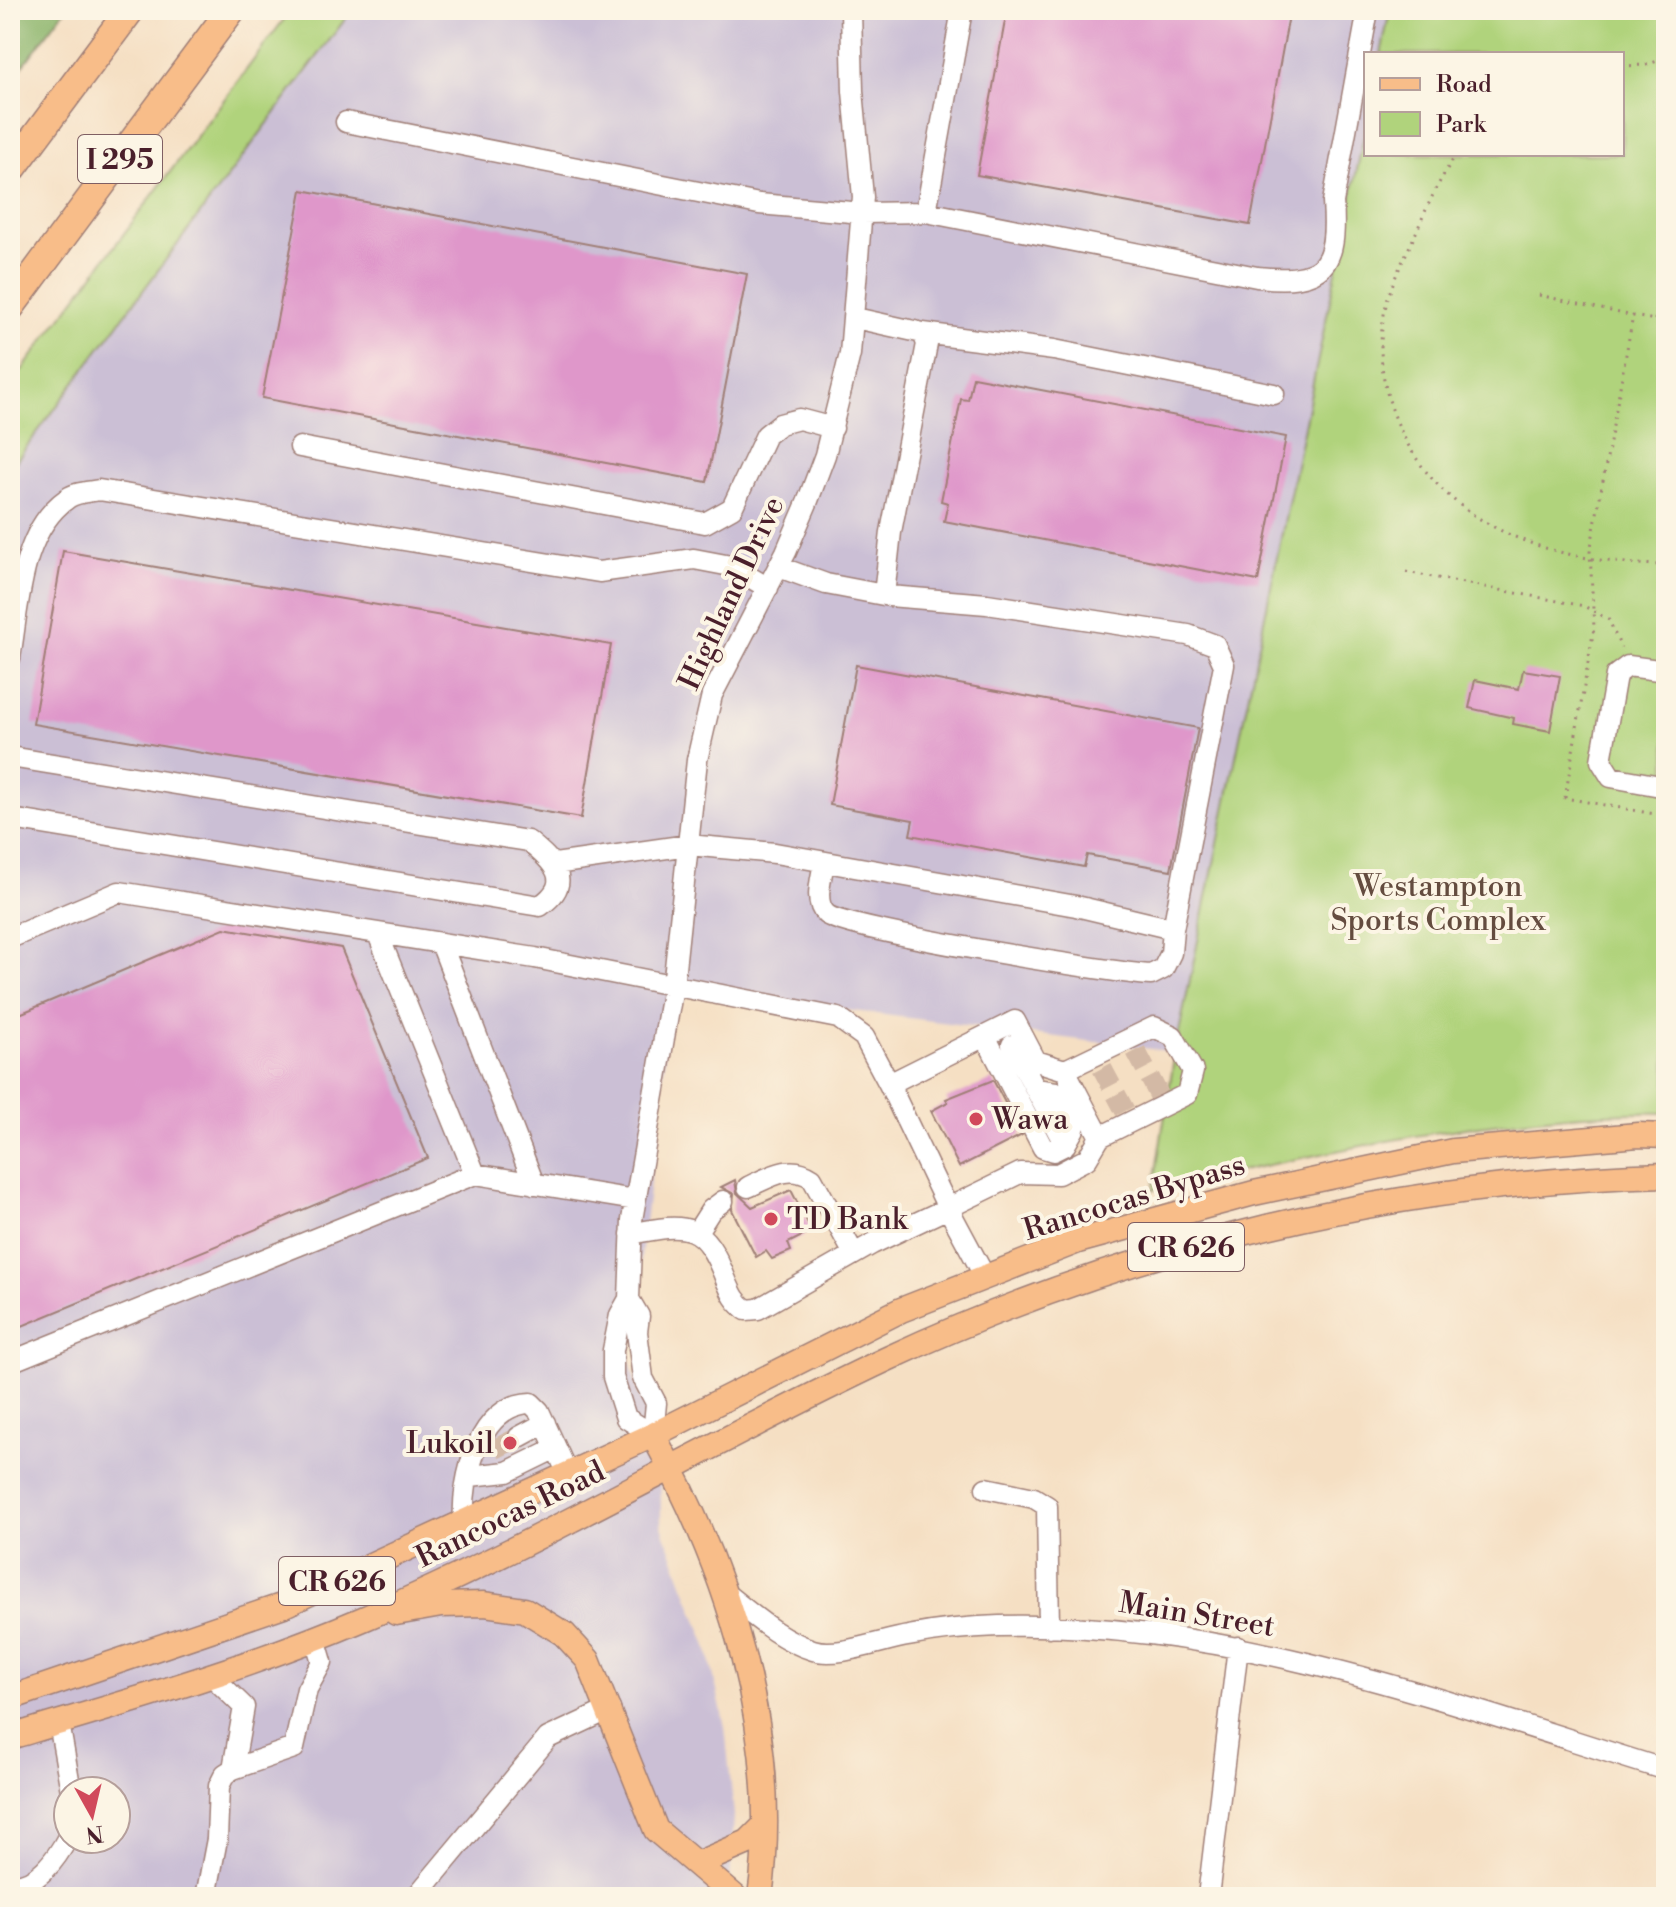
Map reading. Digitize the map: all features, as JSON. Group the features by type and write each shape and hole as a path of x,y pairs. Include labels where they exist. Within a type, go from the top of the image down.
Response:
{"highway":[{"name":"I 295","path":"10,171 130,10"},
{"name":"I 295","path":"10,307 231,10"}],"main road":[{"name":"Rancocas Bypass","path":"653,1435 901,1310 1078,1241 1254,1193 1453,1151 1666,1136"},
{"name":"Rancocas Bypass","path":"672,1469 913,1348 993,1313 1159,1254 1276,1224 1396,1200 1520,1183 1666,1175"},
{"path":"653,1435 672,1469 722,1591 754,1701 765,1825 760,1897"},
{"name":"Rancocas Road","path":"10,1698 284,1605 653,1435"},
{"name":"Rancocas Road","path":"10,1737 213,1677 363,1619 672,1469"},
{"path":"363,1619 441,1605 484,1604 525,1610 564,1634 588,1660 656,1830 678,1852 735,1897"},
{"path":"697,1864 748,1842 765,1825"}],"street":[{"name":"Highland Drive","path":"629,1299 639,1316 637,1332 643,1378 656,1403 653,1435 626,1418 613,1377 613,1350 620,1315 629,1299 635,1200 673,987 697,760 712,695 779,567 807,503 833,428 855,318 863,213 851,10"},
{"path":"926,212 962,10"},
{"path":"346,122 759,204 863,213 926,212 1257,277 1297,279 1316,271 1332,256 1335,233 1333,202 1368,10"},
{"path":"855,318 923,333 1054,350 1274,394"},
{"path":"884,595 891,532 923,373 927,344 923,333"},
{"path":"300,447 705,523 732,508 766,435 780,424 799,419 833,428"},
{"path":"10,658 23,581 40,524 70,496 99,490 599,572 694,559 731,566 768,588"},
{"path":"779,567 826,584 884,595 1018,609 1188,635 1215,645 1224,665 1171,953 1163,969 1151,975 1058,962 876,929 829,917 821,909 819,899 824,862"},
{"path":"1666,671 1628,666 1616,675 1601,761 1611,777 1666,787"},
{"path":"10,757 528,841 555,864 559,885 552,898 540,906 10,816"},
{"path":"555,864 688,845 775,853 1076,906 1173,929"},
{"path":"10,938 119,892 535,958 838,1018 864,1037 985,1277"},
{"path":"378,934 475,1174"},
{"path":"441,943 534,1184"},
{"path":"631,1234 662,1227 690,1227 705,1236 732,1299 746,1310 758,1309 854,1254 1020,1173 1058,1174 1087,1159 1100,1137 1128,1116 1161,1100 1187,1094 1193,1071 1173,1036 1154,1027 1133,1045 1099,1062 1065,1070 1036,1061 1015,1021 889,1084"},
{"path":"994,1031 1035,1089 1056,1092 1074,1129 1065,1145 1053,1151 1043,1148 994,1031"},
{"path":"1065,1070 1100,1137"},
{"path":"748,1187 784,1170 804,1173 812,1178 854,1254"},
{"path":"10,1362 475,1174 635,1200"},
{"path":"697,1232 711,1210 723,1201"},
{"path":"464,1522 463,1503 482,1432 495,1416 518,1403 531,1403 545,1423 568,1474"},
{"path":"519,1437 545,1423"},
{"path":"473,1467 507,1472 556,1448"},
{"path":"473,1467 495,1449"},
{"path":"986,1488 1034,1498 1047,1506 1049,1627"},
{"name":"Main Street","path":"722,1591 781,1637 817,1651 953,1629 1112,1628 1238,1647 1455,1704 1666,1770"},
{"path":"206,1897 217,1839 219,1786 225,1774 233,1769 294,1748 307,1689 322,1662 315,1638"},
{"path":"1208,1897 1238,1647"},
{"path":"213,1677 244,1707 233,1769"},
{"path":"416,1897 548,1738 610,1709"},
{"path":"59,1723 68,1775"},
{"path":"10,1885 38,1875 59,1855"}],"path":[{"path":"1624,66 1646,65 1665,59"},
{"path":"1456,156 1435,192 1387,301 1381,338 1383,376 1392,411 1415,461 1437,487 1471,514 1512,538 1590,556 1666,565"},
{"path":"1655,320 1666,262"},
{"path":"1539,295 1666,322"},
{"path":"1633,316 1590,556 1594,610 1565,798 1666,816"},
{"path":"1406,572 1594,610 1609,620 1628,666"}],"shaded area":[{"path":"352,10 1390,10 1381,52 1364,52 1364,136 1175,1052 673,988 629,1358 639,1395 660,1431 661,1524 707,1646 725,1727 734,1815 729,1897 10,1897 10,469"}],"green space":[{"path":"10,10 65,10 10,83"},
{"path":"291,10 352,10 10,469 10,386"},
{"name":"Westampton Sports Complex","path":"1390,10 1666,10 1666,1113 1602,1114 1473,1127 1343,1149 1153,1190 1175,1052 1364,136 1364,156 1624,156 1624,52 1381,52"}],"building":[{"path":"1007,10 1290,10 1250,225 977,175"},
{"path":"302,190 747,274 707,482 262,398"},
{"path":"973,377 1286,437 1258,581 944,521 948,503 941,501 961,399 968,400"},
{"path":"63,551 611,645 581,818 33,724"},
{"path":"856,665 1198,728 1171,870 1087,855 1084,867 910,835 913,820 830,805"},
{"path":"1523,670 1560,676 1550,731 1513,724 1514,718 1469,708 1475,680 1519,689"},
{"path":"224,928 341,948 428,1158 10,1331 10,1018"},
{"name":"Wawa","path":"993,1080 1022,1135 959,1167 931,1111 948,1102 946,1099"},
{"name":"TD Bank","path":"735,1180 737,1193 752,1207 791,1190 812,1231 788,1243 791,1251 772,1259 766,1251 756,1257 732,1210 734,1194 721,1187"}],"tunnel":[{"path":"1136,1051 1159,1095"},
{"path":"1102,1068 1125,1111"},
{"path":"495,1449 519,1437"}],"place":[{"name":"Wawa","path":"976,1119"},
{"name":"TD Bank","path":"771,1219"},
{"name":"Lukoil","path":"510,1443"}]}
